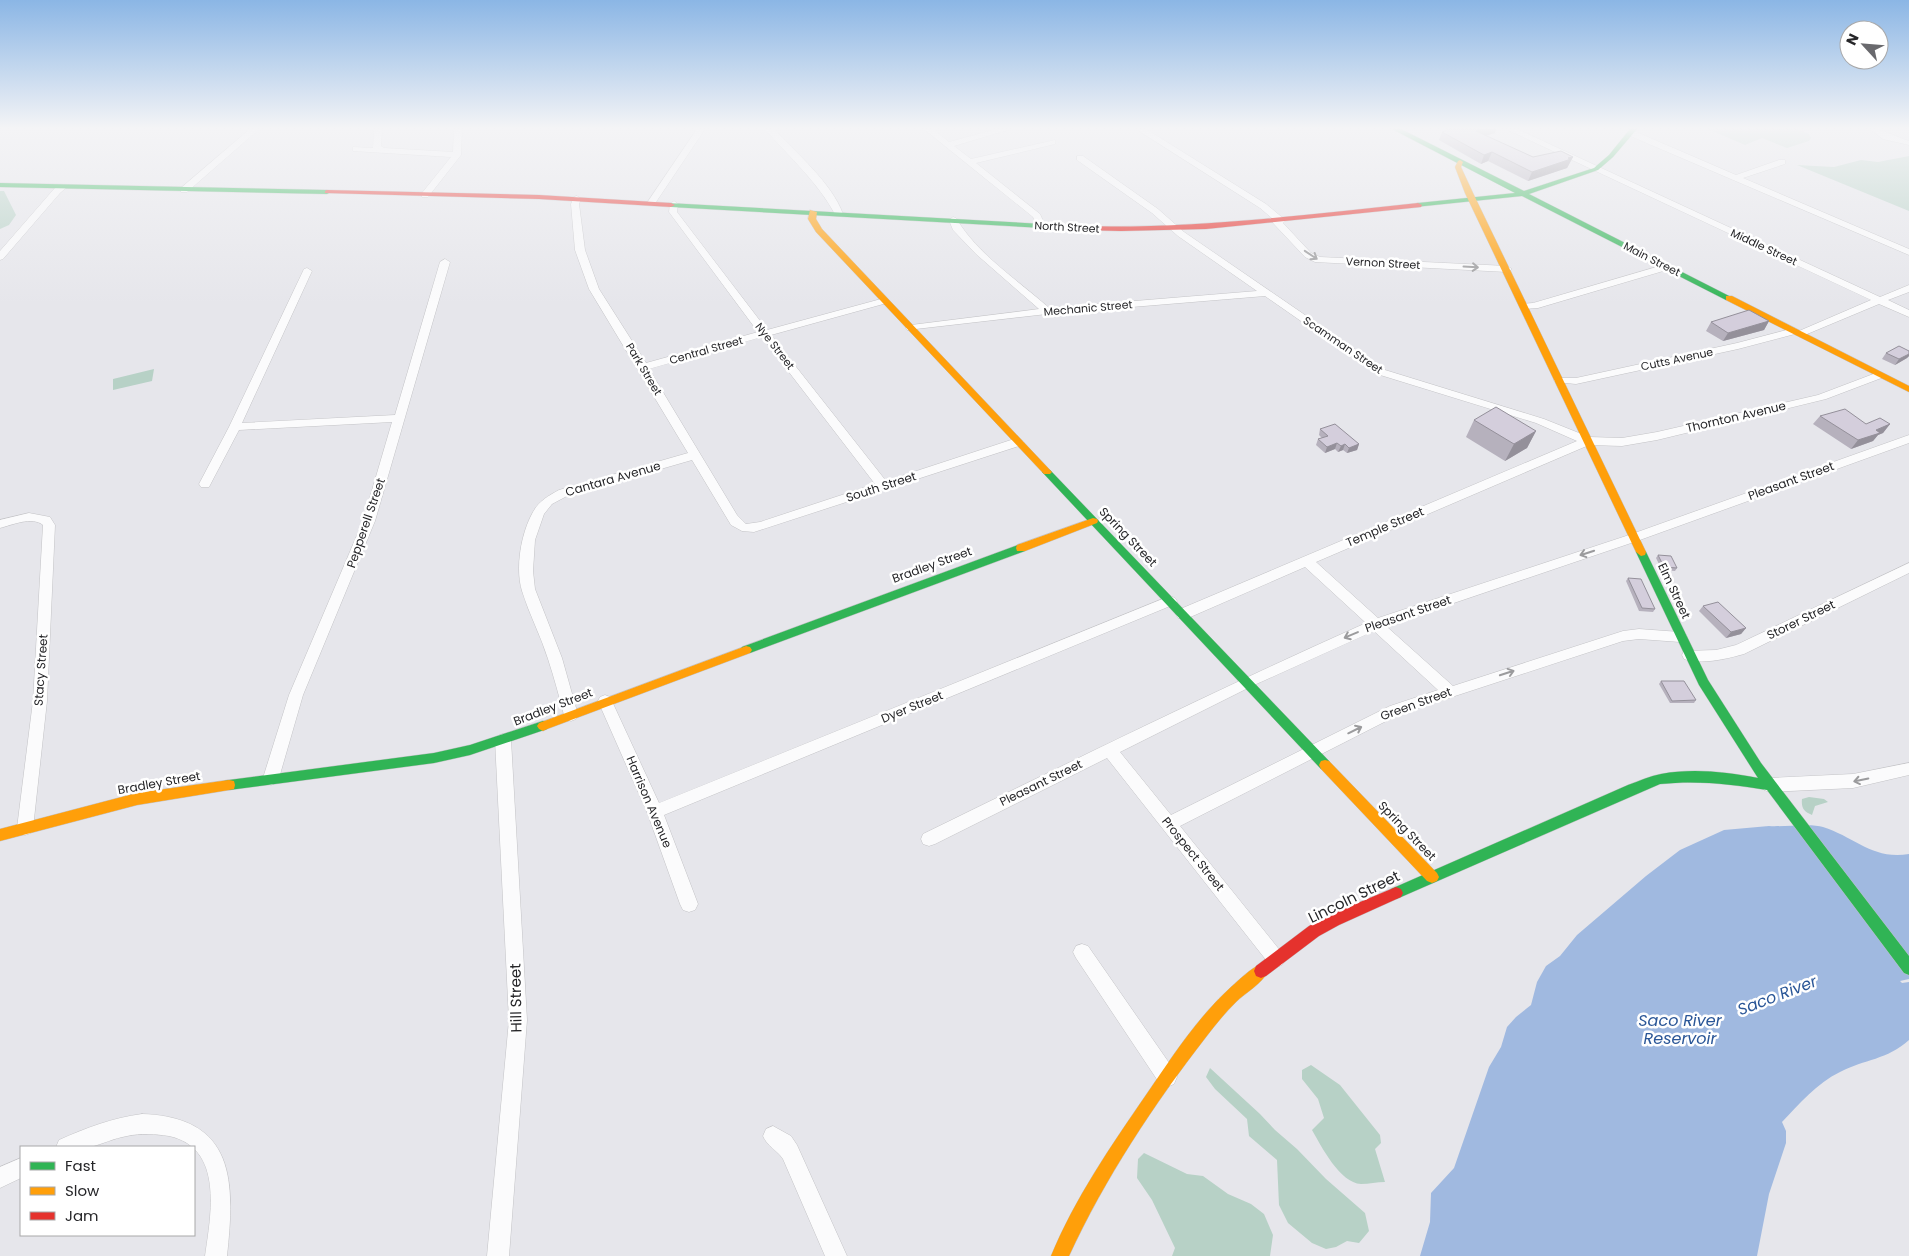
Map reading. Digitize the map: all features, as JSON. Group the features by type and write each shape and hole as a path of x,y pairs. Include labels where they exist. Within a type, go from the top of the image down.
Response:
{"main road":[{"name":"North Street","path":"112,188 577,199 1132,230 1175,230 1278,221 1471,196 1522,194 1541,188"},
{"name":"Elm Street","path":"1467,188 1680,637 1717,705 1770,785 1909,968"},
{"path":"1471,196 1473,188"},
{"name":"Main Street","path":"1510,188 1909,389"},
{"name":"Spring Street","path":"813,212 812,219 819,230 884,301 1432,877"},
{"name":"Bradley Street","path":"0,836 137,800 271,778 434,758 470,750 503,740 1093,521"},
{"name":"Lincoln Street","path":"1060,1256 1076,1220 1120,1146 1167,1077 1214,1015 1252,977 1314,931 1633,789 1660,780 1692,776 1746,780 1770,785"}],"street":[{"path":"0,257 61,188"},
{"path":"426,194 431,188"},
{"path":"651,203 661,188"},
{"path":"821,188 837,207 839,214"},
{"path":"1001,188 1037,216 1041,225"},
{"name":"Scamman Street","path":"1122,188 1155,211 1175,230 1382,372 1540,421 1587,441"},
{"name":"Vernon Street","path":"1234,188 1263,206 1308,255 1318,260 1507,269"},
{"name":"Middle Street","path":"1636,188 1909,314"},
{"path":"1757,188 1909,252"},
{"name":"Park Street","path":"577,199 575,204 579,245 586,272 594,289 643,367 734,521 742,528"},
{"name":"Nye Street","path":"674,204 673,212 693,240 882,486"},
{"path":"953,220 959,232 969,242 1046,311"},
{"name":"Pepperell Street","path":"271,778 296,695 369,522 445,262"},
{"path":"1524,306 1534,306 1667,267"},
{"path":"205,484 235,427 307,271"},
{"name":"Cutts Avenue","path":"1559,380 1576,380 1680,359 1797,332 1882,301 1909,288"},
{"name":"Mechanic Street","path":"910,328 1046,311 1267,293"},
{"name":"Central Street","path":"643,367 884,301"},
{"name":"Thornton Avenue","path":"1587,441 1622,442 1657,436 1822,397 1880,375"},
{"path":"235,427 398,418"},
{"name":"Pleasant Street","path":"928,839 1247,682 1377,624 1633,538 1909,440"},
{"name":"Temple Street","path":"1182,614 1587,441"},
{"name":"South Street","path":"742,528 764,525 1018,442"},
{"name":"Cantara Avenue","path":"571,714 556,658 544,634 526,581 528,550 538,513 545,503 563,493 695,456"},
{"name":"Stacy Street","path":"0,524 38,518 46,520 50,525 40,700 25,828"},
{"path":"1306,561 1450,692"},
{"name":"Storer Street","path":"1689,655 1716,655 1739,650 1909,568"},
{"name":"Dyer Street","path":"655,812 1170,601"},
{"name":"Green Street","path":"1169,824 1395,710 1623,636 1639,634 1680,637"},
{"name":"Harrison Avenue","path":"605,701 655,812 689,904"},
{"name":"Hill Street","path":"498,1256 518,1020 503,740"},
{"name":"Prospect Street","path":"1109,749 1276,959"},
{"path":"1770,785 1853,781 1909,769"},
{"path":"1082,952 1167,1077"},
{"path":"68,1146 104,1131 140,1123 168,1126 197,1139 203,1144 215,1162 220,1185 216,1256"},
{"path":"773,1136 784,1143 790,1152 836,1256"},
{"path":"0,1178 20,1168"}],"green space":[{"path":"1852,188 1909,188 1909,211"},
{"path":"0,191 4,191 16,215 9,225 0,229"},
{"path":"154,369 152,381 113,390 113,379"},
{"path":"1809,797 1824,799 1828,802 1815,806 1812,815 1805,811 1802,805 1802,799"},
{"path":"1311,1065 1340,1085 1380,1135 1381,1143 1375,1149 1385,1182 1361,1184 1353,1182 1339,1171 1326,1154 1312,1130 1324,1118 1318,1099 1302,1079 1302,1070"},
{"path":"1210,1068 1297,1149 1326,1179 1365,1213 1369,1231 1359,1243 1347,1241 1336,1247 1326,1249 1312,1243 1288,1223 1279,1205 1277,1160 1249,1136 1247,1119 1215,1089 1206,1077"},
{"path":"1144,1153 1187,1174 1203,1176 1228,1194 1251,1204 1264,1214 1273,1235 1270,1256 1172,1256 1175,1248 1152,1200 1137,1178 1138,1159"}],"water":[{"name":"Saco River Reservoir","path":"1805,825 1823,827 1874,851 1884,854 1909,854 1909,979 1900,981 1902,983 1909,982 1909,1040 1892,1052 1849,1068 1824,1082 1809,1094 1782,1122 1786,1131 1786,1143 1769,1194 1757,1256 1420,1256 1430,1222 1431,1193 1454,1168 1489,1067 1501,1047 1507,1027 1531,1005 1537,982 1546,966 1560,956 1577,935 1646,876 1680,850 1724,830"}],"building":[{"path":"1749,310 1769,321 1728,333 1711,322"},
{"path":"1899,346 1909,351 1909,354 1899,359 1886,353"},
{"path":"1496,407 1536,431 1514,444 1474,420"},
{"path":"1845,409 1866,424 1880,418 1890,424 1876,430 1880,433 1858,440 1820,416"},
{"path":"1335,424 1359,444 1349,448 1345,444 1341,446 1337,443 1327,447 1318,439 1328,436 1320,429"},
{"path":"1658,555 1671,556 1677,568 1664,567"},
{"path":"1628,578 1641,579 1655,609 1642,608"},
{"path":"1718,602 1746,628 1731,632 1703,606"},
{"path":"1661,681 1684,681 1696,700 1672,701"}],"traffic: fast":[{"path":"122,188 327,192"},
{"path":"1511,188 1729,298"},
{"path":"1418,205 1523,194 1542,188"},
{"path":"671,205 1079,228"},
{"path":"1047,472 1325,765"},
{"path":"746,650 1021,548"},
{"path":"1641,552 1703,682 1757,767 1909,968"},
{"path":"229,785 434,758 470,750 543,726"},
{"path":"1396,893 1633,789 1660,779 1687,776 1729,778 1770,785"}],"traffic: slow":[{"path":"1467,188 1641,552"},
{"path":"813,212 812,219 819,230 1047,472"},
{"path":"1729,298 1909,389"},
{"path":"1021,548 1093,521"},
{"path":"543,726 746,650"},
{"path":"1325,765 1432,877"},
{"path":"0,835 137,799 229,785"},
{"path":"1060,1256 1080,1215 1103,1175 1127,1136 1177,1064 1215,1014 1261,971"}],"traffic: jam":[{"path":"327,192 539,197 671,205"},
{"path":"1079,228 1164,229 1206,227 1418,205"},
{"path":"1261,971 1314,931 1334,920 1396,893"}],"water label":[{"name":"Saco River","path":"1777,995"}]}
